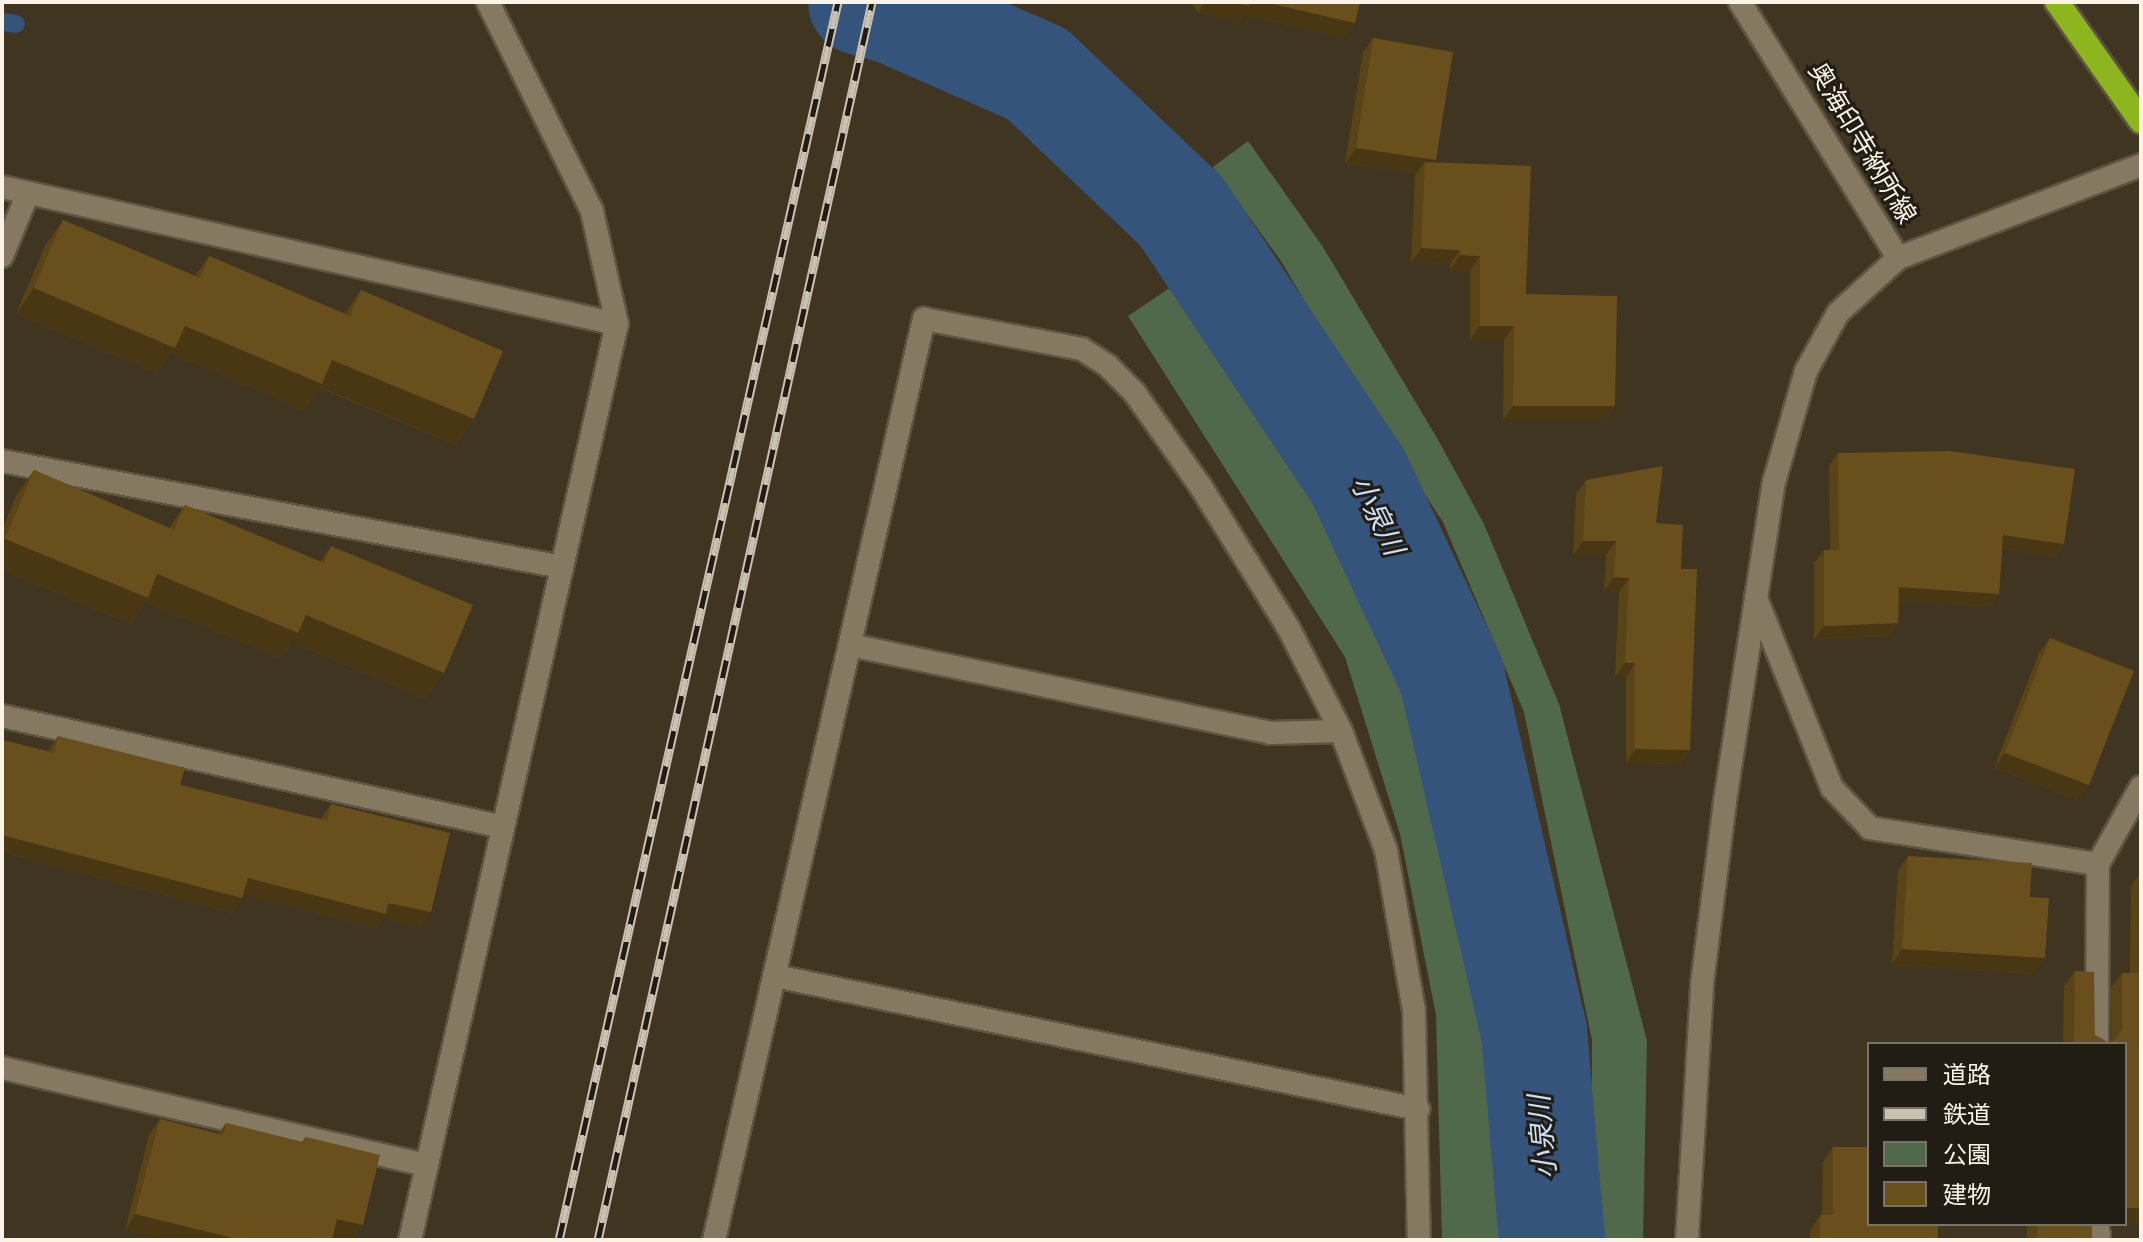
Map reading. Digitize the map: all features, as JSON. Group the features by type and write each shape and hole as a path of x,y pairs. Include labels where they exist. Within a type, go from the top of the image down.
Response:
{"highway":[{"path":"2057,2 2141,121"}],"street":[{"path":"410,1240 617,324 592,211 488,2"},
{"name":"奥海印寺納所線","path":"1740,2 1898,258 2141,165"},
{"path":"2,187 617,324"},
{"path":"2,256 28,193"},
{"path":"1687,1240 1702,984 1774,482 1806,371 1838,313 1898,258"},
{"path":"714,1240 924,319 1082,349 1108,366 1134,392 1201,487 1289,629 1341,731 1386,850 1414,1010 1419,1240"},
{"path":"3,463 562,567"},
{"path":"1756,598 1832,788 1870,828 2098,864"},
{"path":"850,645 1270,733 1341,731"},
{"path":"2,716 503,827"},
{"path":"2097,1042 2098,864 2141,787"},
{"path":"775,976 1418,1109"},
{"path":"2,1068 427,1165"}],"green space":[{"path":"1248,141 1323,247 1437,438 1484,524 1559,704 1647,1041 1643,1240 1591,1240 1592,1040 1524,712 1443,522 1360,395 1281,261 1213,167"},
{"path":"1189,275 1219,295 1341,482 1436,712 1479,875 1513,1035 1536,1240 1442,1240 1436,1015 1400,834 1345,657 1128,316"}],"building":[{"path":"1265,2 1360,2 1355,23"},
{"path":"1373,38 1453,52 1436,160 1356,148"},
{"path":"1425,162 1531,166 1526,294 1617,296 1615,406 1513,406 1514,326 1480,326 1480,256 1460,255 1460,250 1421,248"},
{"path":"63,220 200,278 209,256 350,316 361,290 503,351 474,419 332,360 322,384 185,326 175,348 34,288"},
{"path":"1950,451 2075,469 2064,544 2003,535 1999,594 1899,587 1898,623 1824,626 1824,550 1839,550 1838,453"},
{"path":"1663,466 1656,523 1683,525 1681,569 1697,569 1690,750 1635,749 1635,663 1625,663 1629,578 1614,577 1616,541 1583,541 1586,480"},
{"path":"34,470 174,530 185,505 324,563 331,546 473,605 444,673 306,615 298,633 157,574 148,598 5,539"},
{"path":"2050,638 2134,671 2089,785 2005,753"},
{"path":"58,736 185,768 180,785 327,821 331,804 450,833 431,912 388,903 386,914 248,878 242,898 2,835 2,740 54,753"},
{"path":"1908,856 2032,863 2030,897 2049,898 2045,958 1902,949"},
{"path":"2075,971 2094,972 2095,1035 2107,1042 2074,1042"},
{"path":"2122,973 2141,973 2141,1208 2127,1208 2127,1042 2107,1042 2115,1040 2122,1029"},
{"path":"160,1119 223,1135 226,1123 304,1143 306,1137 380,1155 363,1225 337,1219 332,1240 241,1240 135,1214"},
{"path":"1833,1147 1867,1147 1867,1226 1938,1226 1938,1240 1820,1240 1820,1215 1833,1215"},
{"path":"2037,1226 2092,1226 2092,1240 2037,1240"}],"waterway":[{"name":"小泉川","path":"861,2 893,11 1037,74 1181,211 1358,476 1452,677 1534,1031 1552,1240"},
{"path":"2,22 16,24"}],"railway":[{"path":"559,1240 838,2"},
{"path":"598,1240 872,2"}]}
